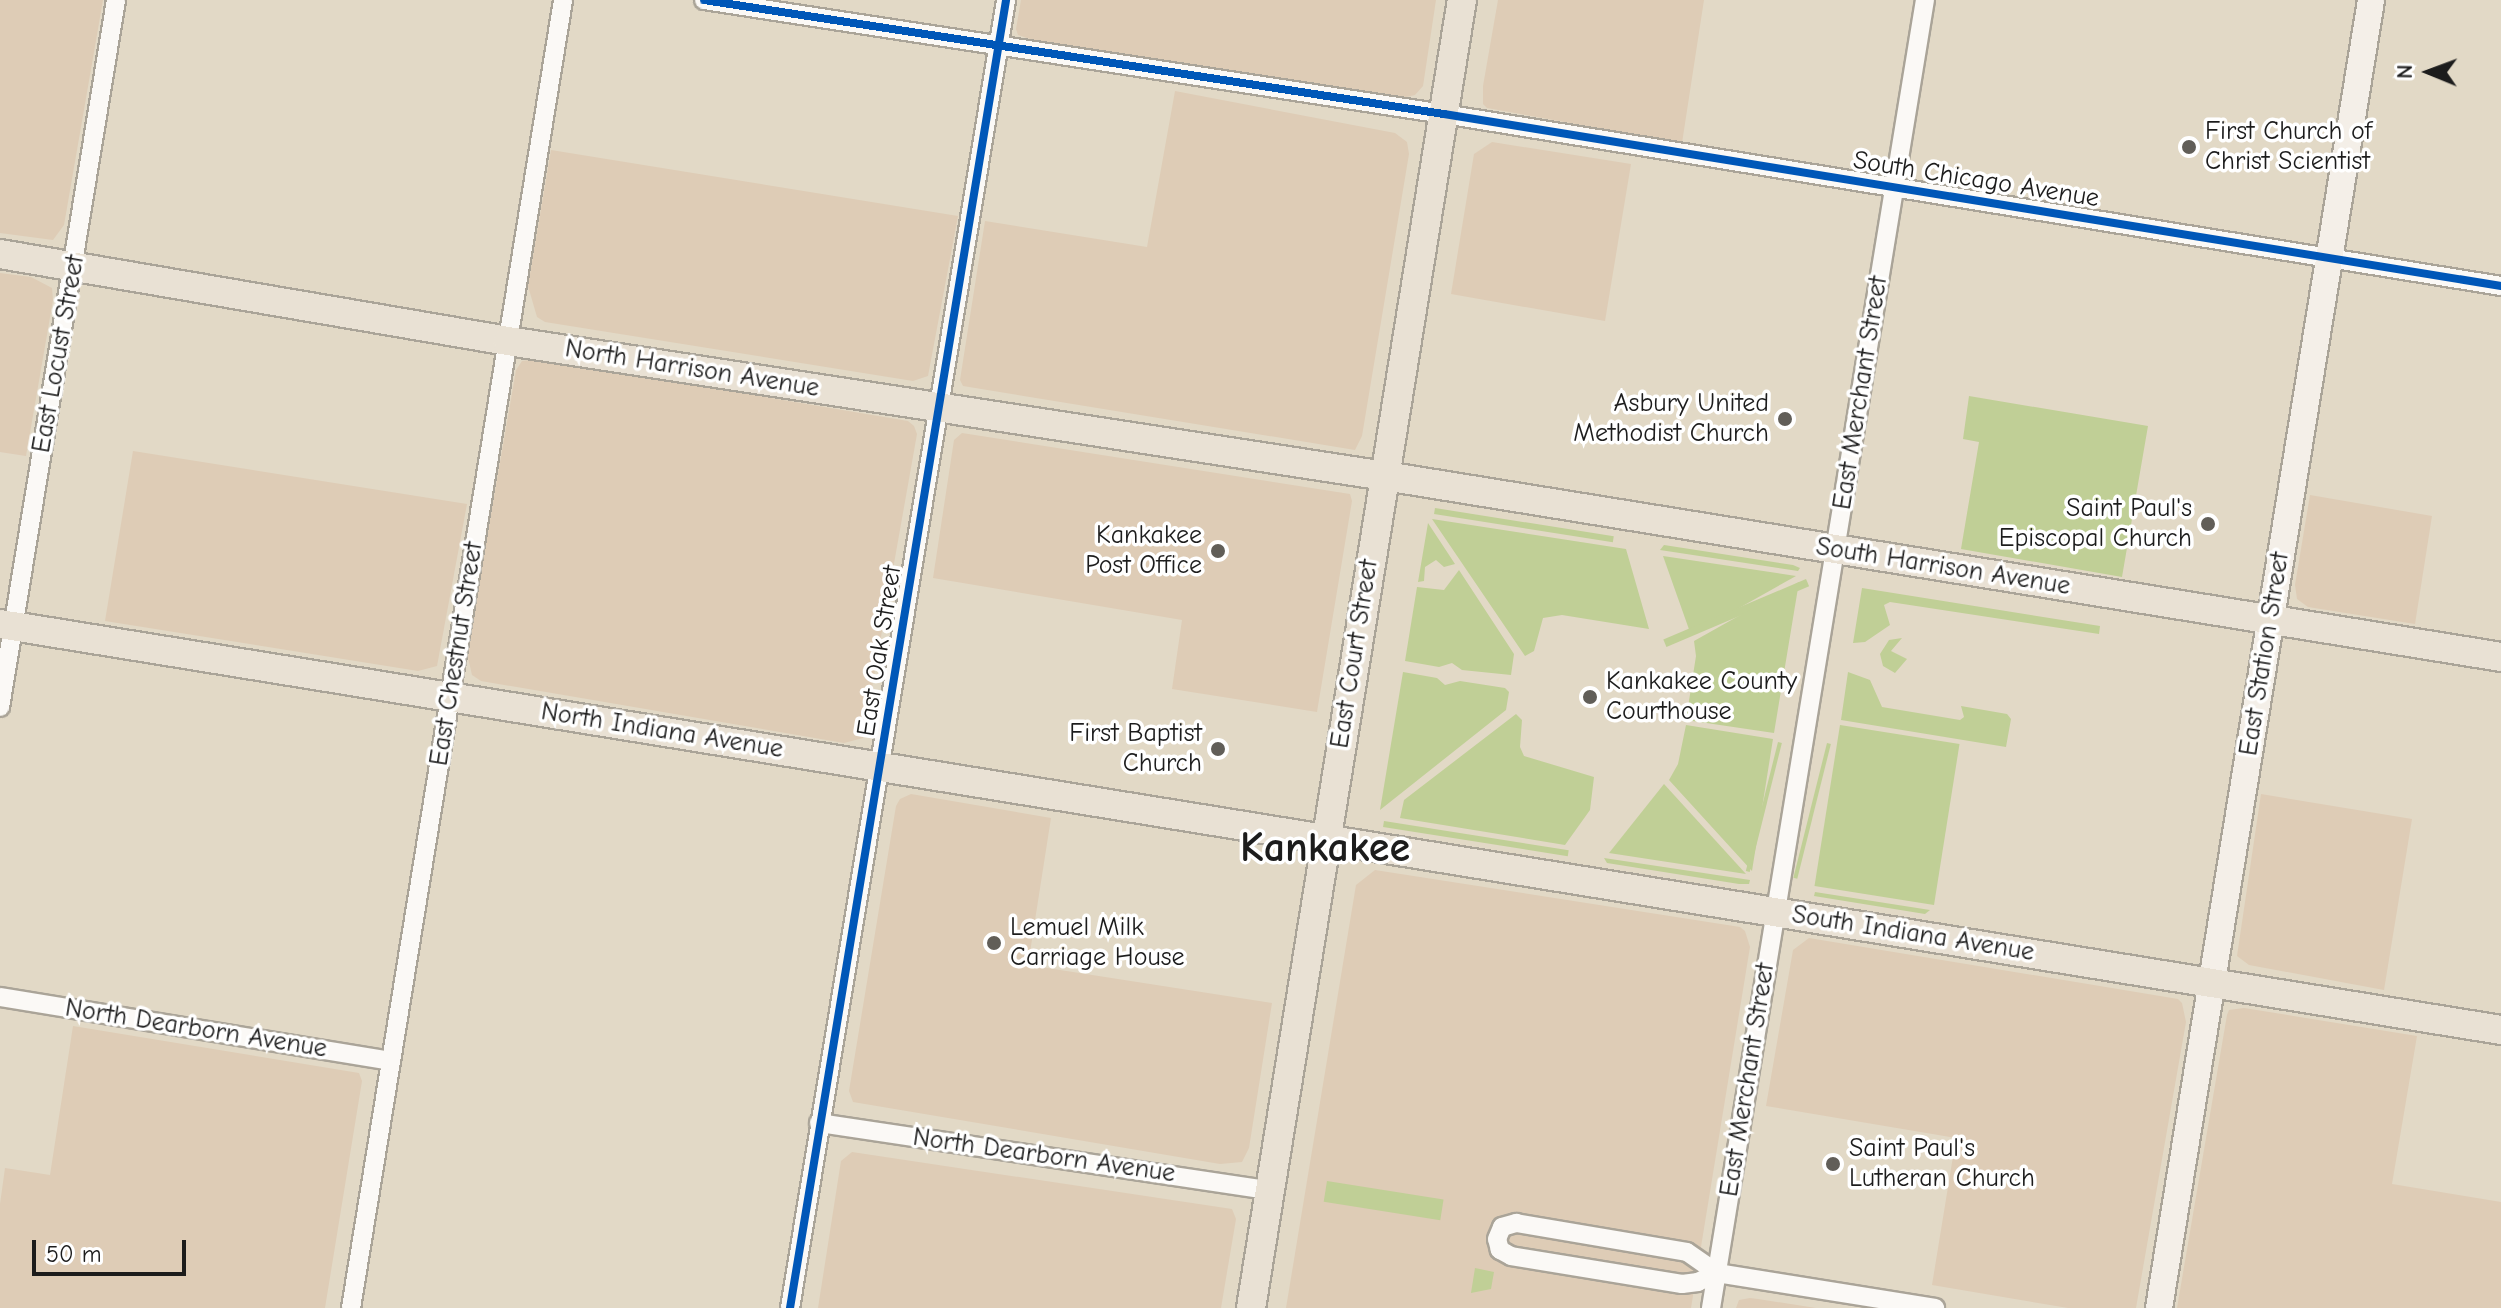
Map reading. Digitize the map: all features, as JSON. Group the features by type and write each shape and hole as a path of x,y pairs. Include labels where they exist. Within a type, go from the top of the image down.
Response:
{"main road":[{"name":"East Court Street","path":"1251,1308 1324,838 1462,0"},
{"name":"East Station Street","path":"2159,1308 2371,0"},
{"name":"North Harrison Avenue","path":"0,254 508,341 1385,476"},
{"name":"South Harrison Avenue","path":"1385,476 2501,657"},
{"name":"North Indiana Avenue","path":"7,625 1324,838"},
{"name":"South Indiana Avenue","path":"1324,838 2501,1030"}],"street":[{"name":"East Locust Street","path":"0,707 7,625 75,267 116,0"},
{"name":"East Chestnut Street","path":"351,1308 563,0"},
{"name":"South Chicago Avenue","path":"704,0 998,48 1444,114 2501,286"},
{"name":"East Oak Street","path":"790,1308 1006,0"},
{"name":"East Merchant Street","path":"1711,1308 1925,0"},
{"name":"North Dearborn Avenue","path":"0,997 391,1061"},
{"name":"North Dearborn Avenue","path":"819,1123 1269,1190"},
{"path":"1717,1273 1698,1282 1682,1284 1511,1256 1500,1250 1497,1239 1502,1227 1516,1223 1687,1252 1717,1273 1935,1308"}],"shaded area":[{"path":"0,0 103,0 64,225 53,240 0,233"},
{"path":"1021,0 1436,0 1423,86 1415,95 1406,97 1033,40 1018,35 1016,29"},
{"path":"1498,0 1704,0 1682,143 1487,108 1483,104 1483,86"},
{"path":"1175,91 1395,133 1407,142 1409,154 1362,436 1355,450 963,386 960,380 985,221 1147,247"},
{"path":"1492,142 1631,164 1605,321 1451,294 1474,154"},
{"path":"551,150 958,216 928,376 913,381 545,322 537,317 528,286"},
{"path":"0,273 31,277 52,288 53,300 26,456 0,452"},
{"path":"539,359 908,421 914,426 917,434 863,738 844,743 481,681 472,675 467,653 516,370 522,361"},
{"path":"962,433 1350,494 1352,501 1317,712 1172,689 1182,620 933,578 954,440"},
{"path":"133,451 467,504 437,666 418,671 105,621"},
{"path":"2310,495 2432,516 2415,624 2308,607 2297,599 2295,585"},
{"path":"911,794 1051,818 1028,965 1272,1003 1249,1148 1242,1162 1220,1164 853,1102 849,1091 896,806 900,799"},
{"path":"2261,794 2412,819 2384,990 2249,965 2237,956"},
{"path":"1375,870 1740,927 1745,931 1750,947 1691,1308 1286,1308 1356,885"},
{"path":"1809,938 2178,999 2182,1003 2186,1022 2136,1308 2068,1308 1932,1285 1956,1138 1766,1106 1793,950"},
{"path":"2244,1008 2417,1036 2392,1184 2501,1202 2501,1308 2177,1308 2227,1015 2229,1010"},
{"path":"73,1026 359,1073 362,1081 325,1308 0,1308 0,1204 5,1168 50,1175"},
{"path":"852,1152 1232,1209 1236,1219 1221,1308 818,1308 841,1161"},
{"path":"1750,1298 1816,1308 1736,1308 1739,1300"}],"green space":[{"path":"1969,396 2148,426 2122,577 1961,549 1979,442 1963,439"},
{"path":"1435,508 1614,536 1613,542 1434,514"},
{"path":"1432,519 1626,549 1649,629 1562,615 1543,618 1534,651 1525,656"},
{"path":"1428,523 1455,564 1444,567 1436,560 1425,567 1424,581 1418,582"},
{"path":"1664,545 1800,568 1798,571 1660,550"},
{"path":"1663,556 1796,576 1691,635"},
{"path":"1459,570 1514,654 1511,675 1462,670 1452,663 1439,667 1405,661 1417,587 1444,590"},
{"path":"1806,579 1809,586 1666,647 1663,640"},
{"path":"1799,582 1774,733 1686,720 1696,656 1694,641"},
{"path":"1862,588 2100,626 2099,634 1890,602 1884,605 1890,625 1865,642 1853,643"},
{"path":"1902,638 1891,651 1907,659 1895,673 1883,666 1880,654 1889,640"},
{"path":"1403,672 1437,678 1445,685 1460,681 1505,688 1509,692 1506,710 1380,810"},
{"path":"1848,672 1870,680 1882,707 1960,720 1964,717 1961,706 2007,714 2011,719 2006,747 1841,720"},
{"path":"1516,714 1522,720 1520,747 1524,756 1594,777 1590,810 1565,845 1400,818 1404,800"},
{"path":"1686,725 1773,739 1752,871 1669,780 1678,764"},
{"path":"1840,725 1960,744 1934,905 1815,886"},
{"path":"1778,742 1782,743 1750,872 1746,871"},
{"path":"1827,743 1831,744 1797,879 1793,878"},
{"path":"1664,784 1746,874 1609,853"},
{"path":"1384,821 1569,850 1568,856 1383,827"},
{"path":"1604,858 1750,880 1749,884 1739,884 1607,863"},
{"path":"1815,892 1930,910 1925,914 1814,896"},
{"path":"1327,1181 1444,1199 1440,1220 1324,1202"},
{"path":"1475,1268 1494,1272 1491,1289 1471,1293"}],"cycle path":[{"path":"704,0 1444,114 2501,286"},
{"path":"790,1308 1006,0"}],"place":[{"name":"First Church of Christ Scientist","path":"2189,147"},
{"name":"Asbury United Methodist Church","path":"1785,419"},
{"name":"Saint Paul's Episcopal Church","path":"2208,524"},
{"name":"Kankakee Post Office","path":"1218,551"},
{"name":"Kankakee County Courthouse","path":"1590,697"},
{"name":"First Baptist Church","path":"1218,749"},
{"name":"Lemuel Milk Carriage House","path":"994,943"},
{"name":"Saint Paul's Lutheran Church","path":"1833,1164"}],"district":[{"name":"Kankakee","path":"1325,848"}]}
